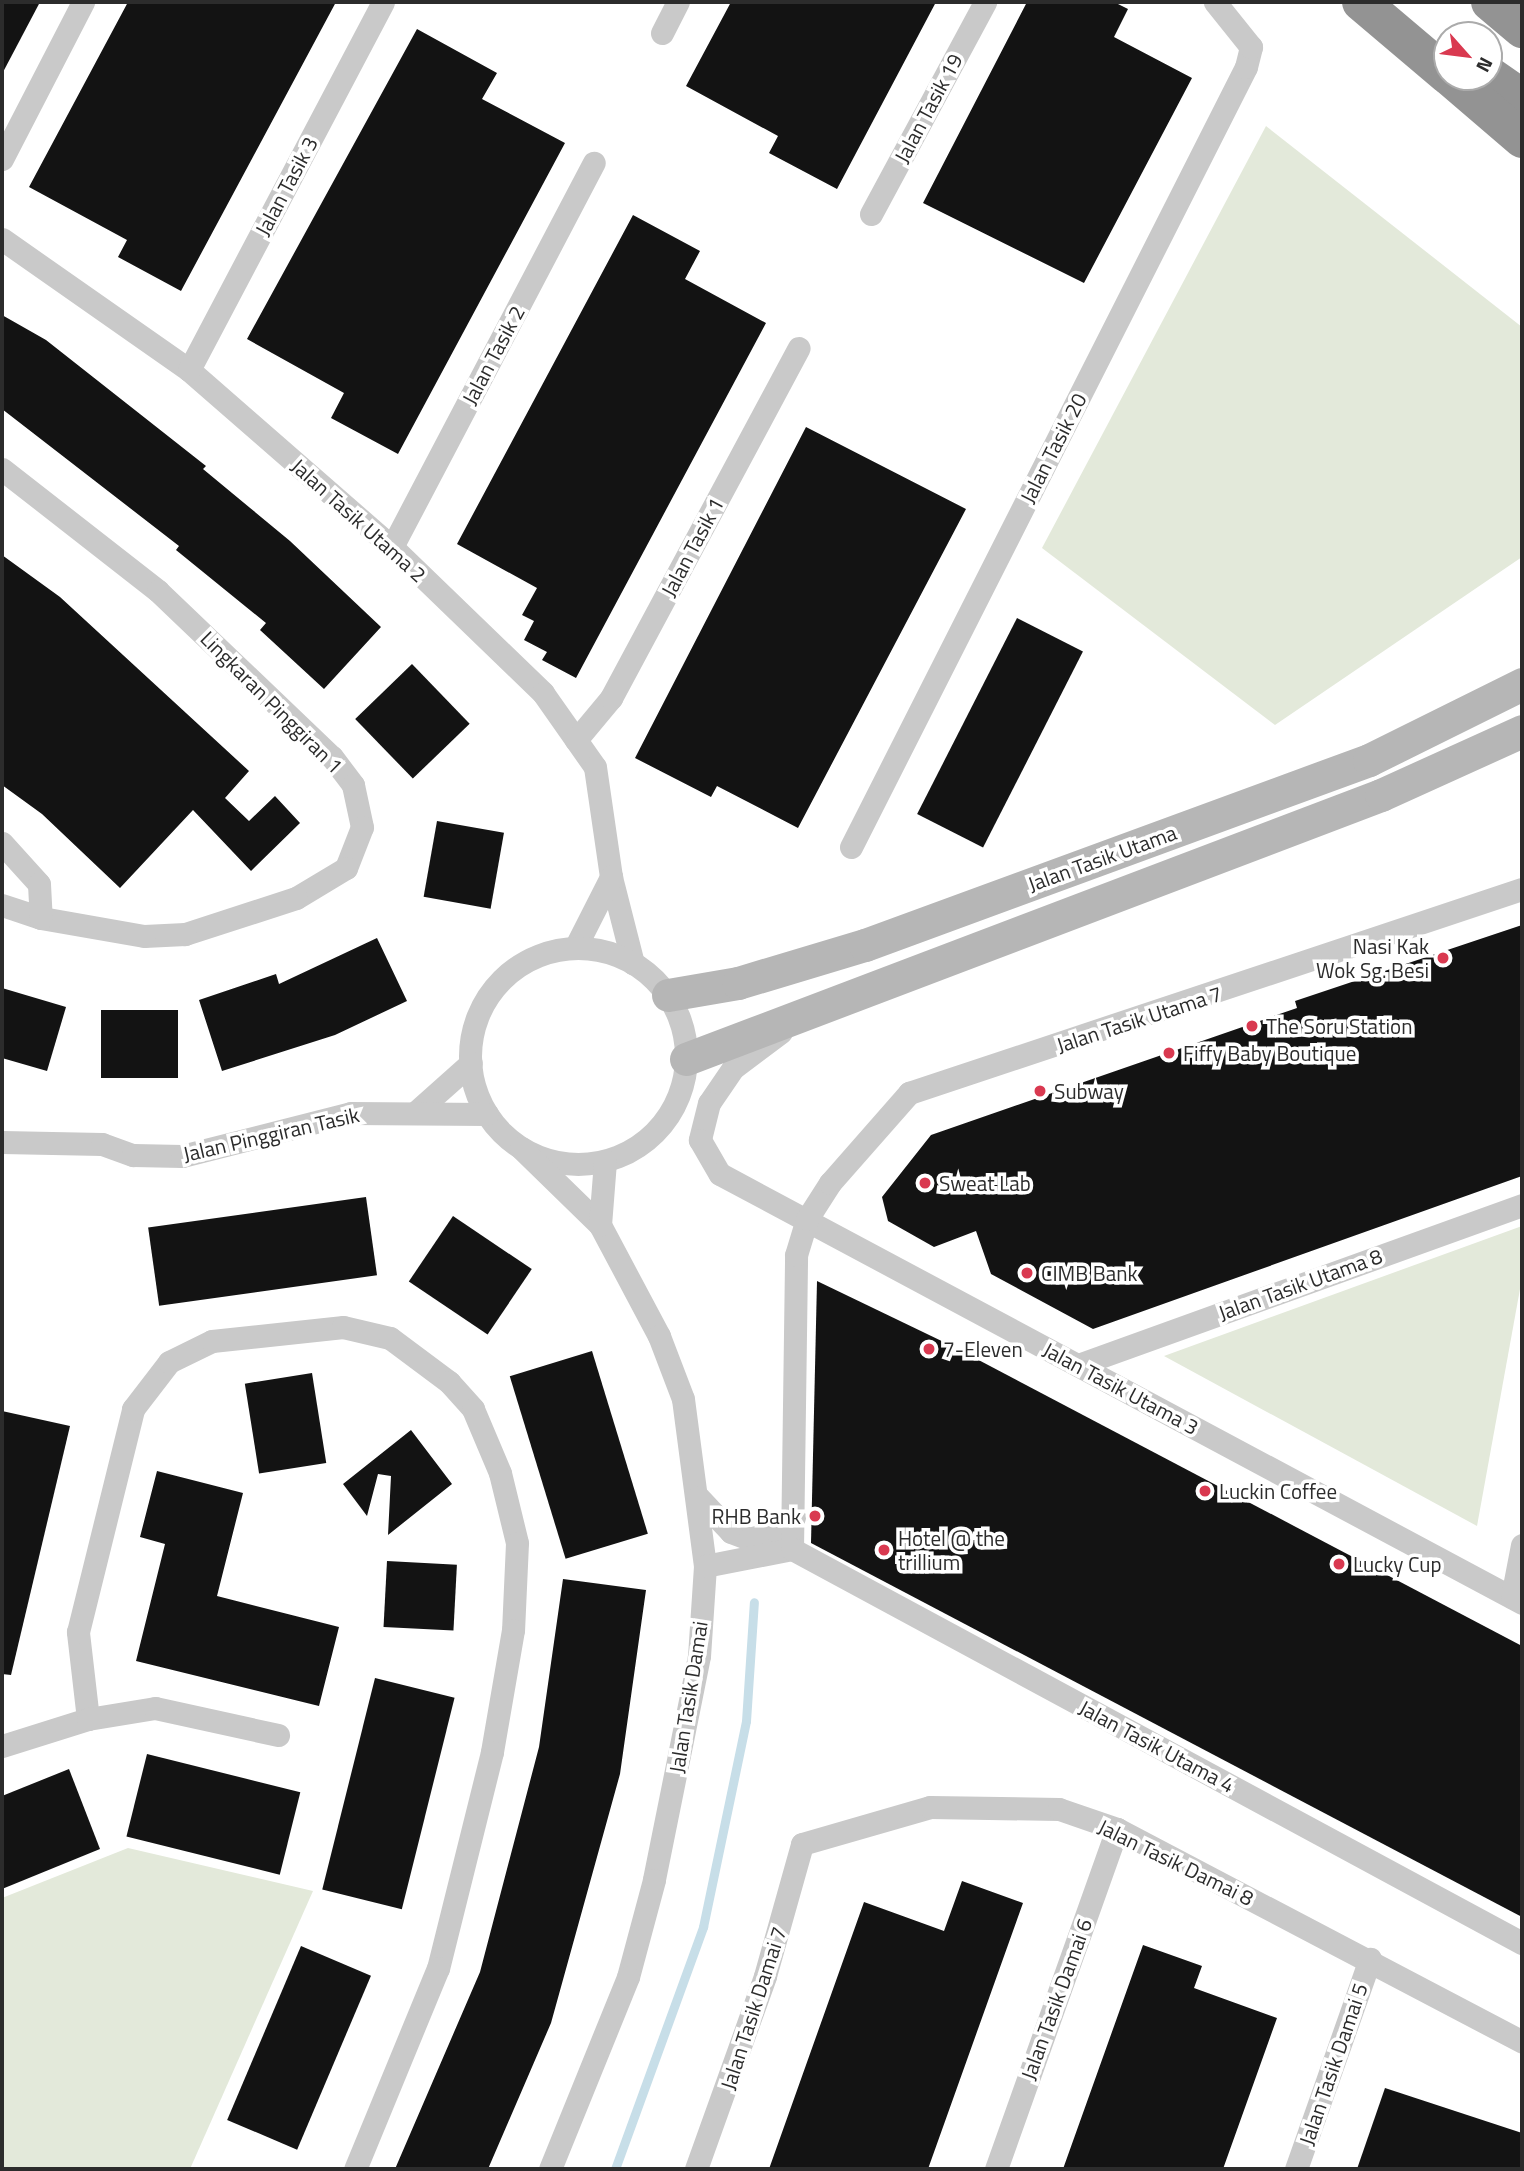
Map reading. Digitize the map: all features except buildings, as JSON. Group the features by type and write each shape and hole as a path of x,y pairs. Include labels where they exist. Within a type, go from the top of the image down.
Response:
{"highway":[{"path":"1361,2 1433,63"},
{"path":"1380,2 1433,38"},
{"path":"1490,2 1522,29"},
{"path":"1503,84 1522,97"},
{"path":"1466,91 1522,139"}],"street":[{"path":"2,159 83,2"},
{"name":"Jalan Tasik 3","path":"189,370 383,2"},
{"path":"662,33 678,2"},
{"name":"Jalan Tasik 19","path":"871,214 985,2"},
{"name":"Jalan Tasik 20","path":"851,847 1246,67 1251,47 1216,2"},
{"name":"Jalan Tasik 2","path":"392,547 594,163"},
{"name":"Jalan Tasik Utama 2","path":"2,239 189,370 392,547 543,693 595,766 611,877 633,962"},
{"name":"Jalan Tasik 1","path":"576,740 611,698 799,348"},
{"name":"Lingkaran Pinggiran 1","path":"2,469 158,591 323,748 353,785 362,827 346,868 306,892 185,934 144,936 41,918 2,905"},
{"name":"Jalan Tasik Utama","path":"668,995 738,983 865,945 1369,760 1522,684"},
{"name":"Jalan Tasik Utama","path":"686,1059 1381,795 1522,731"},
{"path":"2,843 39,884 41,918"},
{"path":"575,948 611,877"},
{"name":"Jalan Tasik Utama 7","path":"807,1219 830,1183 909,1093 1522,889"},
{"path":"865,945 877,986"},
{"path":"575,948 605,951 633,962 668,995 682,1026 686,1059 680,1093 663,1124 637,1147 606,1161 567,1163 521,1148 487,1114 471,1063 472,1035 498,984 520,965 575,948"},
{"name":"Jalan Tasik Utama 3","path":"806,1013 733,1068 709,1103 700,1140 720,1174 1517,1600"},
{"path":"417,1111 471,1063"},
{"name":"Jalan Pinggiran Tasik","path":"2,1142 102,1144 133,1155 182,1156 351,1113 417,1111 487,1114"},
{"name":"Jalan Tasik Damai","path":"521,1148 600,1225 659,1336 683,1399 705,1566 699,1656 654,1880 628,1977 550,2169"},
{"path":"600,1225 606,1161"},
{"name":"Jalan Tasik Utama 8","path":"1079,1365 1522,1205"},
{"path":"705,1566 792,1549 796,1255 807,1219"},
{"path":"88,1719 78,1632 133,1409 169,1362 212,1341 343,1327 390,1338 449,1381 473,1409 500,1473 517,1543 513,1630 492,1752 438,1968 355,2169"},
{"path":"698,1497 731,1532 749,1539 777,1531 794,1517"},
{"path":"1517,1600 1522,1545"},
{"name":"Jalan Tasik Utama 4","path":"792,1549 1522,1943"},
{"path":"2,1746 88,1719 155,1708 278,1735"},
{"name":"Jalan Tasik Damai 8","path":"802,1844 930,1807 1059,1809 1116,1829 1370,1959 1522,2042"},
{"name":"Jalan Tasik Damai 6","path":"996,2169 1116,1829"},
{"name":"Jalan Tasik Damai 7","path":"696,2169 765,1976 802,1844"},
{"name":"Jalan Tasik Damai 5","path":"1296,2169 1370,1959"}],"green space":[{"path":"1266,126 1522,327 1522,557 1275,725 1042,548"},
{"path":"1522,1226 1522,1278 1477,1526 1164,1356"},
{"path":"128,1848 313,1891 190,2169 2,2169 2,1898"}],"waterway":[{"path":"615,2169 703,1927 746,1721 754,1602"}],"place":[{"name":"Nasi Kak Wok Sg. Besi","path":"1443,958"},
{"name":"The Soru Station","path":"1252,1026"},
{"name":"Fiffy Baby Boutique","path":"1169,1053"},
{"name":"Subway","path":"1040,1091"},
{"name":"Sweat Lab","path":"925,1183"},
{"name":"CIMB Bank","path":"1027,1273"},
{"name":"7-Eleven","path":"929,1349"},
{"name":"Luckin Coffee","path":"1205,1491"},
{"name":"RHB Bank","path":"815,1516"},
{"name":"Hotel @ the trillium","path":"884,1550"},
{"name":"Lucky Cup","path":"1339,1564"}]}
